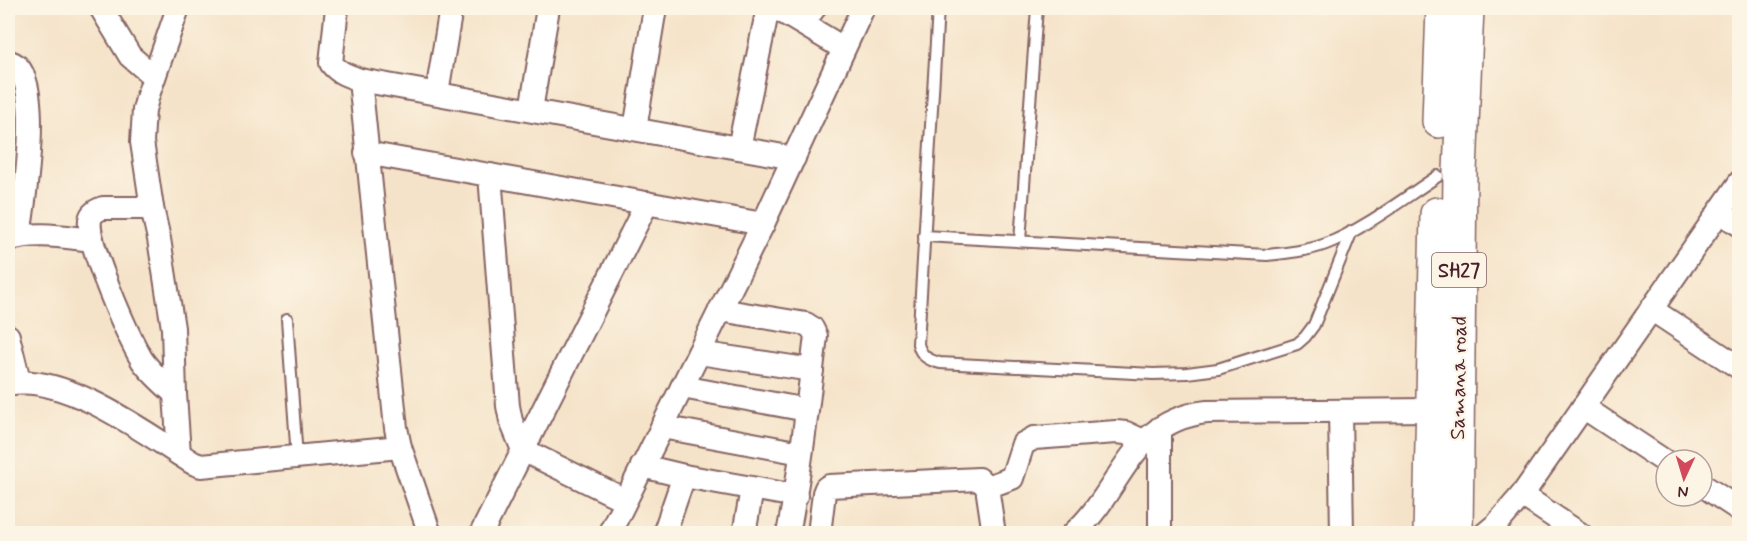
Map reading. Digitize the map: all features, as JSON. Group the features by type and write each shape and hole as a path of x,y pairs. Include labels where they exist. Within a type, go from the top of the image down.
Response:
{"main road":[{"name":"Samana road","path":"1430,534 1443,8"},
{"name":"Samana road","path":"1456,534 1460,171 1467,8"}],"street":[{"path":"101,8 130,56 154,77"},
{"path":"178,8 144,110 142,142 174,328 179,454"},
{"path":"337,8 332,63 335,69 360,80 794,158"},
{"path":"437,93 451,8"},
{"path":"531,110 548,8"},
{"path":"635,129 655,8"},
{"path":"739,148 768,8"},
{"path":"776,8 843,48"},
{"path":"609,534 763,224 863,8"},
{"path":"8,62 19,68 24,78 30,132 29,162 13,238 44,235 92,240"},
{"path":"360,80 396,428 400,447 430,534"},
{"path":"366,153 763,224"},
{"path":"490,175 508,406 511,421 523,450 626,500"},
{"path":"1485,534 1505,517 1522,495 1740,182"},
{"path":"481,534 646,203"},
{"path":"152,208 114,207 96,210 90,220 92,240 125,326 143,360 175,394"},
{"path":"1719,212 1740,225"},
{"path":"1651,309 1740,368"},
{"path":"720,310 806,324 812,328 816,336 796,496 788,534"},
{"path":"8,336 13,382 48,386 95,403 158,438 193,463 210,467 400,447"},
{"path":"699,353 812,370"},
{"path":"682,387 807,410"},
{"path":"1583,407 1654,454"},
{"path":"1073,534 1152,434 1177,418 1207,412 1432,410"},
{"path":"1340,411 1342,534"},
{"path":"662,427 801,453"},
{"path":"987,487 1012,478 1023,444 1034,438 1116,432 1152,434"},
{"path":"1152,434 1160,534"},
{"path":"642,466 796,496"},
{"path":"664,534 684,476"},
{"path":"819,534 824,493 829,486 979,479 987,487 994,534"},
{"path":"744,534 752,489"},
{"path":"1714,493 1740,510"},
{"path":"1522,495 1580,534"}],"lane":[{"path":"808,26 822,8"},
{"path":"938,8 918,344 924,357 940,363 1153,374 1218,369 1297,344 1305,338 1314,326 1352,231"},
{"path":"1020,241 1037,8"},
{"path":"924,236 1267,255 1292,253 1328,243 1352,231 1438,176"},
{"path":"287,319 297,458"}]}
